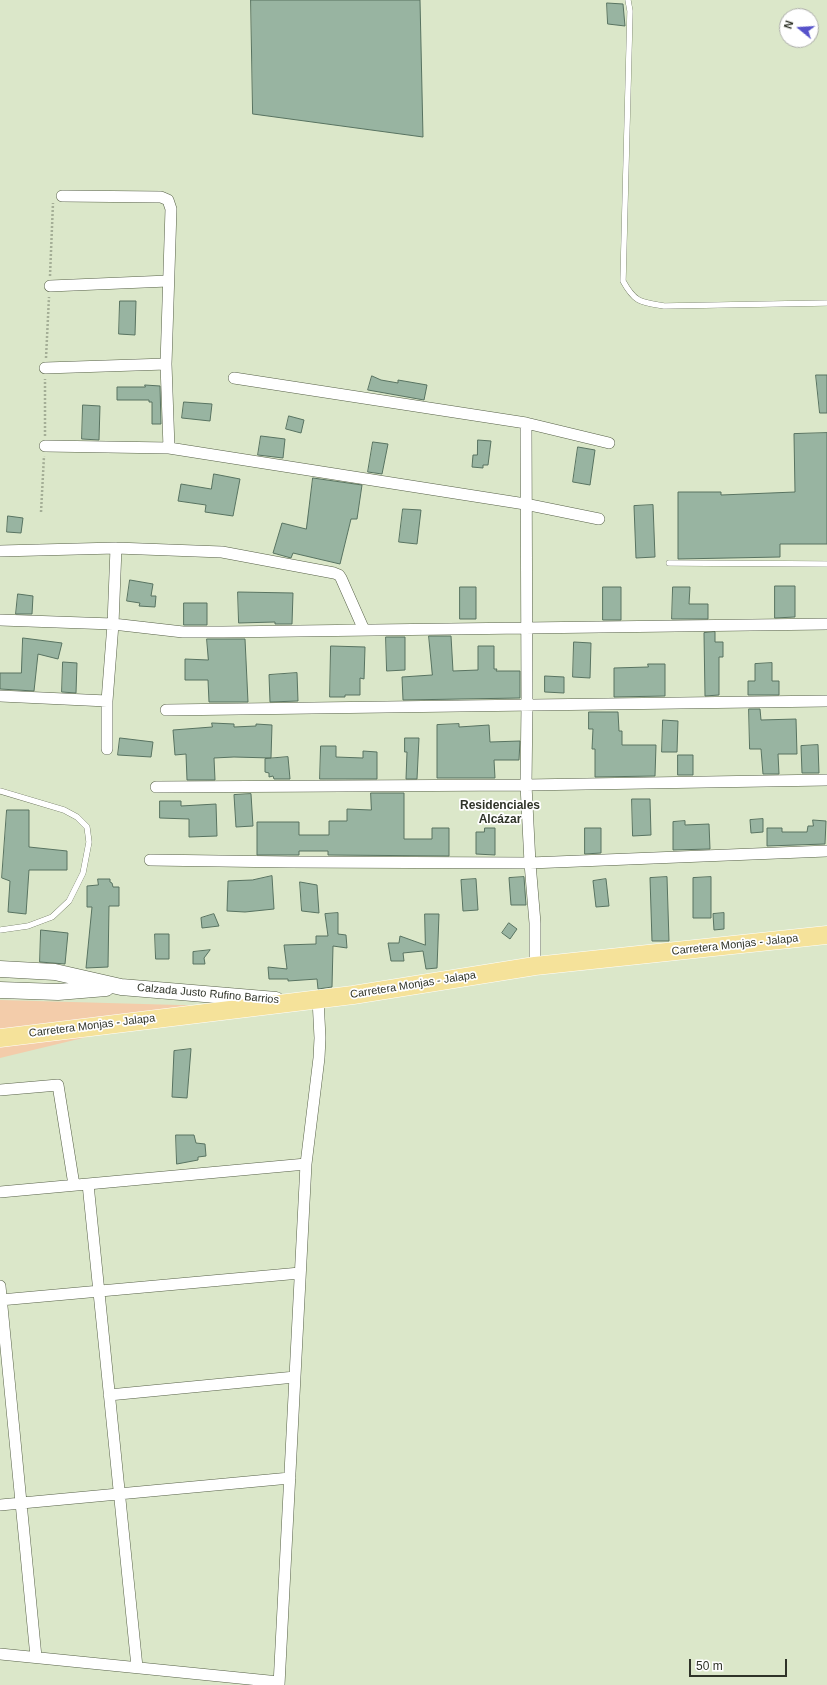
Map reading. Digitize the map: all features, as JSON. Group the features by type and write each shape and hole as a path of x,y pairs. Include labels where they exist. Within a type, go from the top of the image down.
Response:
{"main road":[{"name":"Carretera Monjas - Jalapa","path":"0,1038 353,995 535,966 827,935"}],"street":[{"path":"62,196 162,197 168,200 171,209 166,364 169,448"},
{"path":"50,286 168,281"},
{"path":"45,368 166,364"},
{"path":"234,378 526,423 609,443"},
{"path":"526,423 526,785 535,923 535,966"},
{"path":"45,446 169,448 525,504 599,519"},
{"path":"0,551 116,548 222,552 334,573 339,575 341,578 364,630"},
{"path":"107,749 107,701 113,624 116,548"},
{"path":"0,620 113,624 196,632 827,624"},
{"path":"0,696 107,701"},
{"path":"166,710 827,701"},
{"path":"156,787 526,785 827,780"},
{"path":"150,860 530,863 827,851"},
{"name":"Calzada Justo Rufino Barrios","path":"0,969 55,972 121,987 294,1001"},
{"name":"Calzada Justo Rufino Barrios","path":"0,990 58,992 121,987"},
{"path":"0,1654 279,1683 306,1164 319,1058 320,1038 318,999"},
{"path":"0,1090 58,1085 74,1185"},
{"path":"0,1192 306,1164"},
{"path":"88,1184 137,1668"},
{"path":"1,1300 300,1272"},
{"path":"0,1286 36,1657"},
{"path":"109,1395 295,1377"},
{"path":"0,1505 290,1478"}],"lane":[{"path":"628,0 630,11 623,281 630,294 642,302 664,306 827,303"},
{"path":"669,563 827,564"},
{"path":"0,791 64,810 77,817 87,827 89,842 83,873 69,901 52,918 28,926 0,930"}],"path":[{"path":"41,512 45,446 45,368 50,286 52,203 55,198 62,196"}],"shaded area":[{"path":"0,1000 215,1006 0,1058"}],"building":[{"path":"251,0 420,0 423,137 253,114"},
{"path":"607,3 623,4 625,26 608,24"},
{"path":"120,301 136,301 135,335 119,334"},
{"path":"816,375 827,375 827,413 820,413"},
{"path":"372,376 381,380 398,383 398,380 427,385 424,400 368,390"},
{"path":"145,385 160,386 161,424 152,424 152,402 149,402 149,400 117,400 117,387 145,387"},
{"path":"184,402 212,404 210,421 182,418"},
{"path":"83,405 100,406 99,440 82,439"},
{"path":"289,416 304,420 301,433 286,429"},
{"path":"827,433 827,544 780,544 780,557 678,559 678,492 721,492 721,495 795,492 794,434"},
{"path":"261,436 285,439 283,458 258,455"},
{"path":"478,440 491,441 488,465 483,465 483,468 472,467 473,455 477,455"},
{"path":"373,442 388,444 382,474 368,472"},
{"path":"578,447 595,450 590,485 573,482"},
{"path":"214,474 240,479 233,516 205,512 206,505 178,501 181,484 211,489"},
{"path":"313,478 362,485 357,519 351,519 340,564 293,553 291,558 273,553 282,523 306,529"},
{"path":"653,505 655,557 636,558 634,506"},
{"path":"403,509 421,510 417,544 399,542"},
{"path":"8,516 23,518 21,533 7,532"},
{"path":"130,580 153,584 151,596 156,596 155,607 139,606 140,603 127,601"},
{"path":"775,586 795,586 795,617 775,618"},
{"path":"460,587 476,587 476,619 460,619"},
{"path":"603,587 621,587 621,620 603,620"},
{"path":"673,587 690,587 689,604 708,604 708,619 672,619"},
{"path":"238,592 293,593 292,624 275,624 275,622 239,623"},
{"path":"18,594 33,596 32,614 16,614"},
{"path":"184,603 207,603 207,625 184,625"},
{"path":"715,632 715,642 723,642 723,657 719,657 719,695 705,696 704,633"},
{"path":"429,636 451,636 453,671 478,670 478,646 494,646 494,669 497,669 496,671 520,671 520,698 403,700 402,677 432,675"},
{"path":"386,637 405,637 405,670 387,671"},
{"path":"23,638 62,643 58,659 38,654 34,691 0,689 0,673 21,673"},
{"path":"207,639 245,639 248,702 209,702 208,680 185,680 185,659 208,660"},
{"path":"574,642 591,643 590,678 573,677"},
{"path":"331,646 365,647 364,679 360,678 360,695 330,697"},
{"path":"63,662 77,663 76,693 62,692"},
{"path":"772,663 772,681 779,681 779,695 748,695 748,681 755,681 755,664"},
{"path":"648,664 665,664 665,696 614,697 614,668 648,667"},
{"path":"297,673 298,701 270,702 269,675"},
{"path":"545,676 564,677 564,693 545,692"},
{"path":"749,709 760,709 761,720 796,719 797,754 778,754 779,774 763,774 761,749 750,749"},
{"path":"589,712 618,712 619,731 622,731 622,745 656,745 655,776 595,777 595,749 592,749 593,729 589,729"},
{"path":"663,720 678,721 677,752 662,752"},
{"path":"212,723 234,724 234,727 256,726 256,724 272,725 271,758 214,758 215,780 187,780 186,754 175,755 173,730 212,727"},
{"path":"459,724 459,727 489,725 490,742 520,741 519,760 494,760 495,778 437,778 437,725"},
{"path":"120,738 153,742 151,757 118,755"},
{"path":"405,738 419,738 417,779 406,779 407,752 405,752"},
{"path":"818,745 819,773 802,773 801,746"},
{"path":"321,746 336,746 336,757 363,758 363,751 377,752 377,779 320,779"},
{"path":"678,755 693,755 693,775 678,775"},
{"path":"288,757 290,779 274,779 273,776 269,777 269,773 265,772 265,759"},
{"path":"371,793 404,793 404,839 432,839 432,828 449,828 449,856 328,855 328,851 299,851 299,855 257,855 257,822 299,822 299,835 329,835 329,821 347,821 347,809 371,810"},
{"path":"251,794 253,826 236,827 234,795"},
{"path":"632,799 650,799 651,835 633,836"},
{"path":"160,801 181,801 181,806 216,804 217,836 189,837 189,819 160,818"},
{"path":"7,810 29,810 29,847 67,851 67,870 29,870 26,914 8,912 10,881 2,878"},
{"path":"763,819 763,832 751,833 750,820"},
{"path":"813,820 826,821 825,844 767,846 767,828 782,828 782,832 807,832 808,826 813,826"},
{"path":"685,821 685,825 709,824 710,849 673,850 673,822"},
{"path":"485,828 495,828 495,855 476,854 476,832 484,832"},
{"path":"585,828 601,828 601,853 585,854"},
{"path":"272,876 274,909 245,912 227,911 228,881 252,880"},
{"path":"524,877 526,905 511,905 509,878"},
{"path":"667,877 669,941 652,941 650,878"},
{"path":"711,877 711,918 693,918 693,878"},
{"path":"98,879 110,879 113,887 119,887 119,906 109,906 108,967 86,968 92,907 87,907 87,886 98,885"},
{"path":"476,879 478,910 463,911 461,880"},
{"path":"606,879 609,906 596,907 593,881"},
{"path":"300,882 317,885 319,913 302,911"},
{"path":"338,913 338,934 346,935 347,948 333,946 332,987 318,989 317,979 288,981 288,979 269,979 268,967 287,969 284,945 316,944 316,936 328,936 325,914"},
{"path":"724,913 724,929 714,930 713,914"},
{"path":"214,914 219,926 202,928 201,918"},
{"path":"425,914 439,914 437,968 426,969 423,951 403,953 404,961 391,961 388,943 399,943 400,936 425,945"},
{"path":"509,923 517,929 510,939 502,933"},
{"path":"41,930 68,933 65,964 40,962"},
{"path":"155,934 169,934 169,959 156,959"},
{"path":"210,950 204,958 205,964 193,964 193,952"},
{"path":"191,1049 187,1098 172,1097 174,1051"},
{"path":"176,1135 194,1135 196,1143 205,1144 206,1156 198,1157 198,1160 177,1164"}],"district":[{"name":"Residenciales Alcázar","path":"500,813"}]}
